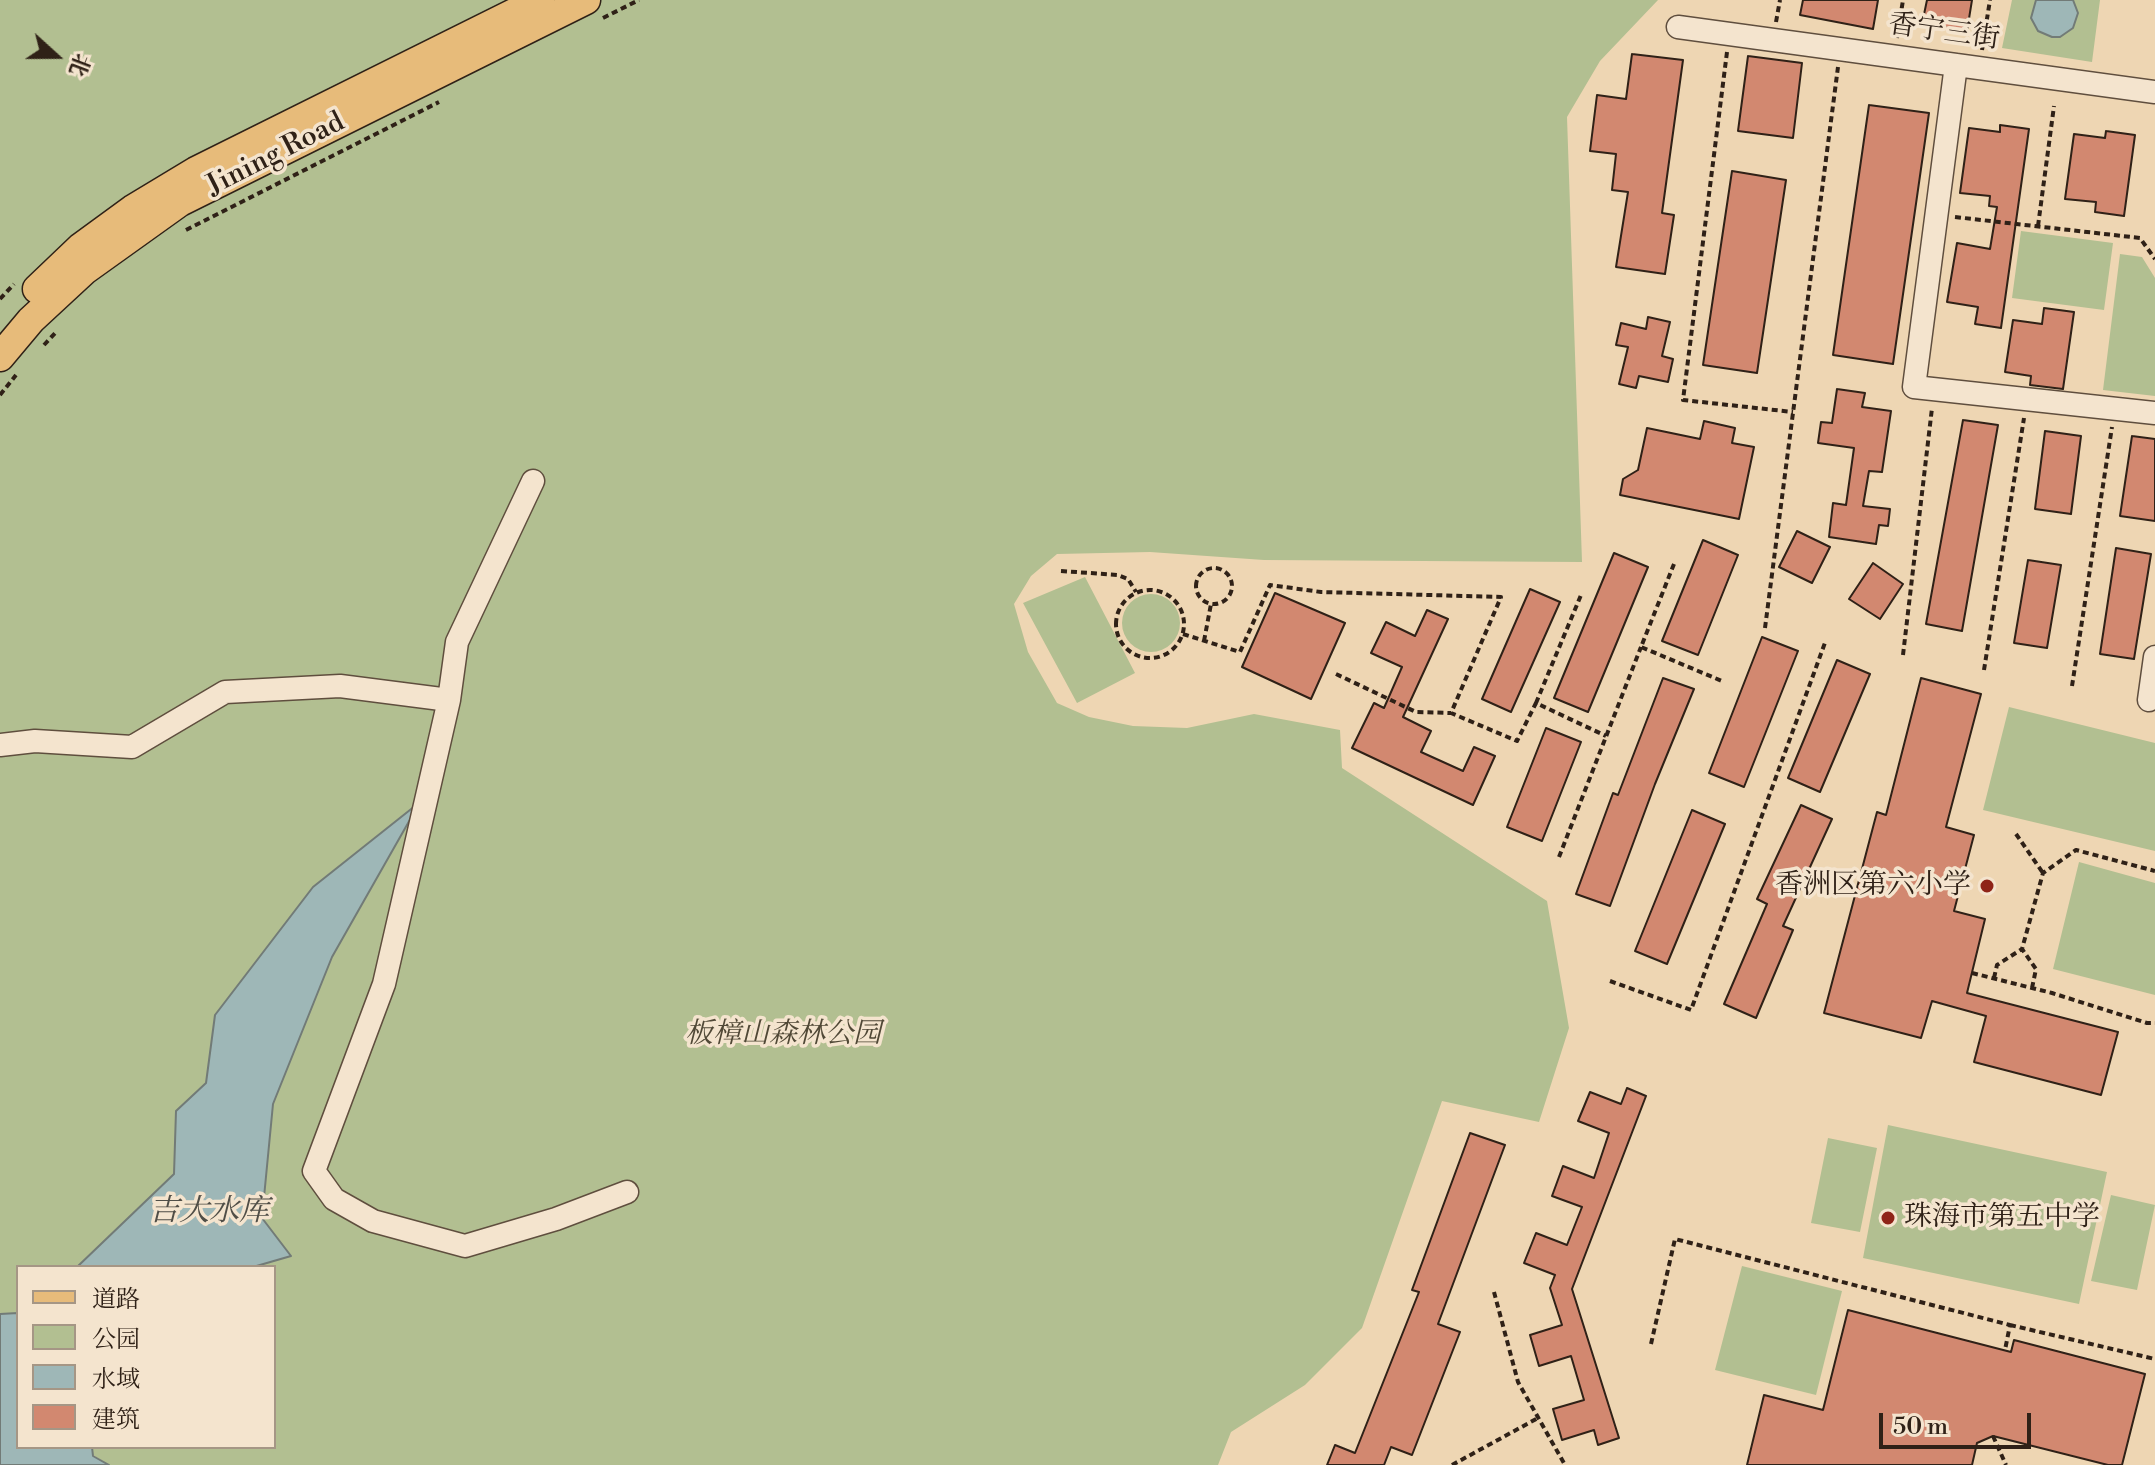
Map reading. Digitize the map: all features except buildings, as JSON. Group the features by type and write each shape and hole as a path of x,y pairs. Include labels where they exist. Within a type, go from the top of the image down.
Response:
{"main road":[{"name":"Jining Road","path":"0,328 81,247 133,209 183,179 540,0"},
{"name":"Jining Road","path":"9,366 31,320 85,270 180,202 594,9"}],"lane":[{"name":"香宁三街","path":"1678,27 2155,92"},
{"path":"1956,65 1914,387 2155,413"},
{"path":"533,481 457,642 449,700 384,984 314,1171 334,1199 373,1221 465,1246 556,1219 627,1192"},
{"path":"2149,700 2155,657"},
{"path":"0,745 35,741 132,747 225,692 340,686 449,700"}],"path":[{"path":"594,9 639,0"},
{"path":"1894,56 1903,0"},
{"path":"1979,68 1990,0"},
{"path":"1729,34 1683,400 1793,412"},
{"path":"1765,628 1840,49"},
{"path":"178,235 442,101"},
{"path":"2038,227 2054,106"},
{"path":"1937,215 2140,238 2155,259"},
{"path":"35,354 63,325"},
{"path":"0,395 9,366"},
{"path":"1903,655 1934,389"},
{"path":"1984,670 2027,399"},
{"path":"2072,686 2115,409"},
{"path":"1559,857 1674,564"},
{"path":"1219,569 1229,576 1231,588 1222,602 1211,604 1201,599 1196,583 1202,573 1219,569"},
{"path":"1061,571 1118,575 1128,579 1136,592"},
{"path":"1183,634 1240,652 1270,585 1321,592 1501,597 1451,713"},
{"path":"1156,590 1173,598 1183,614 1183,634 1172,650 1155,658 1136,655 1121,642 1116,623 1121,605 1136,592 1156,590"},
{"path":"1336,674 1416,712 1451,713 1517,741 1581,595"},
{"path":"1204,641 1211,604"},
{"path":"1610,981 1691,1010 1826,640"},
{"path":"1641,647 1722,681"},
{"path":"1536,703 1606,736"},
{"path":"2016,834 2043,873"},
{"path":"1994,978 1997,965 2022,949 2043,873 2076,850 2155,871"},
{"path":"2022,949 2036,969 2032,988"},
{"path":"1972,973 2155,1023"},
{"path":"1651,1344 1675,1239 2155,1359"},
{"path":"1494,1292 1518,1382 1565,1465"},
{"path":"2005,1350 2010,1325"},
{"path":"1452,1465 1538,1418"},
{"path":"1993,1436 2006,1465"}],"green space":[{"name":"板樟山森林公园","path":"0,0 1658,0 1600,61 1567,117 1582,562 1264,560 1150,552 1057,554 1031,576 1014,604 1028,652 1057,703 1089,717 1133,726 1187,728 1254,714 1340,730 1342,768 1547,901 1569,1028 1539,1122 1442,1101 1362,1328 1305,1385 1231,1432 1218,1465 109,1465 93,1455 92,1449 276,1449 276,1265 260,1265 291,1256 261,1218 273,1104 332,957 418,805 215,1015 206,1083 176,1111 174,1174 79,1265 16,1265 16,1313 0,1314"},
{"path":"2012,0 2100,0 2092,62 2002,48"},
{"path":"2021,231 2113,243 2104,310 2012,298"},
{"path":"2120,254 2142,257 2155,278 2155,396 2103,390"},
{"path":"1085,577 1135,673 1077,703 1023,603"},
{"path":"1151,594 1172,602 1180,623 1172,644 1151,652 1130,644 1122,623 1130,602"},
{"path":"2009,707 2155,743 2155,851 1983,810"},
{"path":"2079,862 2155,883 2155,995 2053,969"},
{"path":"1888,1125 2107,1172 2079,1304 1863,1258"},
{"path":"1828,1138 1877,1148 1860,1232 1811,1223"},
{"path":"2111,1195 2155,1205 2137,1290 2091,1281"},
{"path":"1742,1266 1842,1291 1816,1395 1715,1370"}],"water":[{"path":"2036,0 2073,0 2078,13 2073,28 2060,37 2038,31 2031,18"},
{"name":"吉大水库","path":"420,802 332,957 273,1104 262,1218 291,1256 260,1265 79,1265 174,1174 176,1111 206,1083 215,1015 313,887"},
{"path":"16,1313 16,1449 92,1449 93,1456 109,1465 0,1465 0,1314"}],"place":[{"name":"香洲区第六小学","path":"1987,886"},
{"name":"珠海市第五中学","path":"1888,1218"}]}
